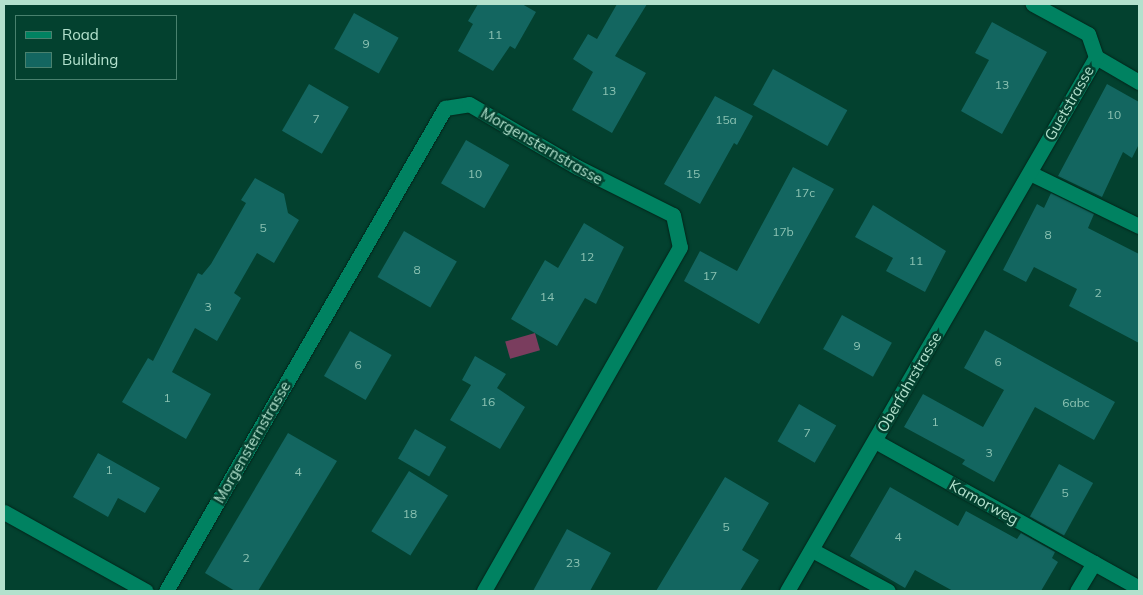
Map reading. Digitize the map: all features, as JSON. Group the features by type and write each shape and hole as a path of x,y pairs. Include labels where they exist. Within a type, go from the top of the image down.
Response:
{"street":[{"name":"Guetstrasse","path":"1030,173 1096,57 1088,34 1033,4"},
{"path":"1096,57 1139,82"},
{"name":"Morgensternstrasse","path":"166,591 445,108 469,104 577,168 672,215 680,247 484,591"},
{"path":"1030,173 1139,226"},
{"name":"Oberfahrstrasse","path":"787,591 1030,173"},
{"name":"Kamorweg","path":"874,441 1139,588"},
{"path":"4,512 146,591"},
{"path":"812,550 888,591"},
{"path":"1077,591 1094,563"}],"shaded area":[{"path":"535,333 540,350 510,359 505,342"}],"building":[{"path":"478,4 522,4 536,12 515,49 510,46 493,71 458,51 473,24 468,21"},
{"path":"617,4 647,4 615,56 646,73 612,133 572,110 593,72 573,59 588,34 597,39"},
{"path":"354,13 399,38 379,74 334,49"},
{"path":"992,22 1047,52 1002,134 961,111 989,60 975,53"},
{"path":"773,69 847,110 827,146 753,105"},
{"path":"309,84 349,107 322,154 282,131"},
{"path":"1107,84 1139,102 1139,144 1132,158 1123,152 1102,197 1058,176"},
{"path":"715,96 753,116 737,145 734,143 700,204 664,184"},
{"path":"466,140 509,165 484,208 441,183"},
{"path":"793,167 834,189 759,324 684,281 700,251 737,271"},
{"path":"255,178 284,194 288,213 299,220 274,263 257,253 234,293 241,298 217,341 195,328 172,372 211,394 186,439 122,402 148,358 153,361 198,273 202,275 211,264 246,203 241,200"},
{"path":"1051,193 1094,214 1088,228 1139,254 1139,343 1069,306 1077,289 1034,267 1026,282 1003,270 1037,204 1044,208"},
{"path":"873,205 946,251 925,292 886,271 893,258 855,237"},
{"path":"584,223 624,247 596,304 585,298 557,346 511,319 545,260 558,268"},
{"path":"404,231 457,262 430,307 378,277"},
{"path":"842,315 892,343 873,377 823,349"},
{"path":"985,330 1115,402 1094,440 1035,407 994,482 962,464 965,460 904,427 923,394 983,427 1004,390 964,368"},
{"path":"350,331 392,355 366,400 324,376"},
{"path":"475,356 506,374 497,388 525,407 500,449 450,420 471,385 462,380"},
{"path":"799,404 836,426 815,463 778,441"},
{"path":"415,429 446,447 429,476 398,458"},
{"path":"288,433 337,461 258,591 235,591 205,573"},
{"path":"98,453 160,488 145,513 118,498 108,517 73,497"},
{"path":"1059,464 1093,483 1064,535 1030,516"},
{"path":"409,471 448,495 410,556 371,531"},
{"path":"725,477 769,503 742,550 759,560 740,591 656,591"},
{"path":"890,487 958,526 966,511 1017,539 1021,533 1055,552 1052,558 1058,562 1041,591 953,591 915,570 905,588 850,556"},
{"path":"567,529 611,553 590,591 533,591"}]}
